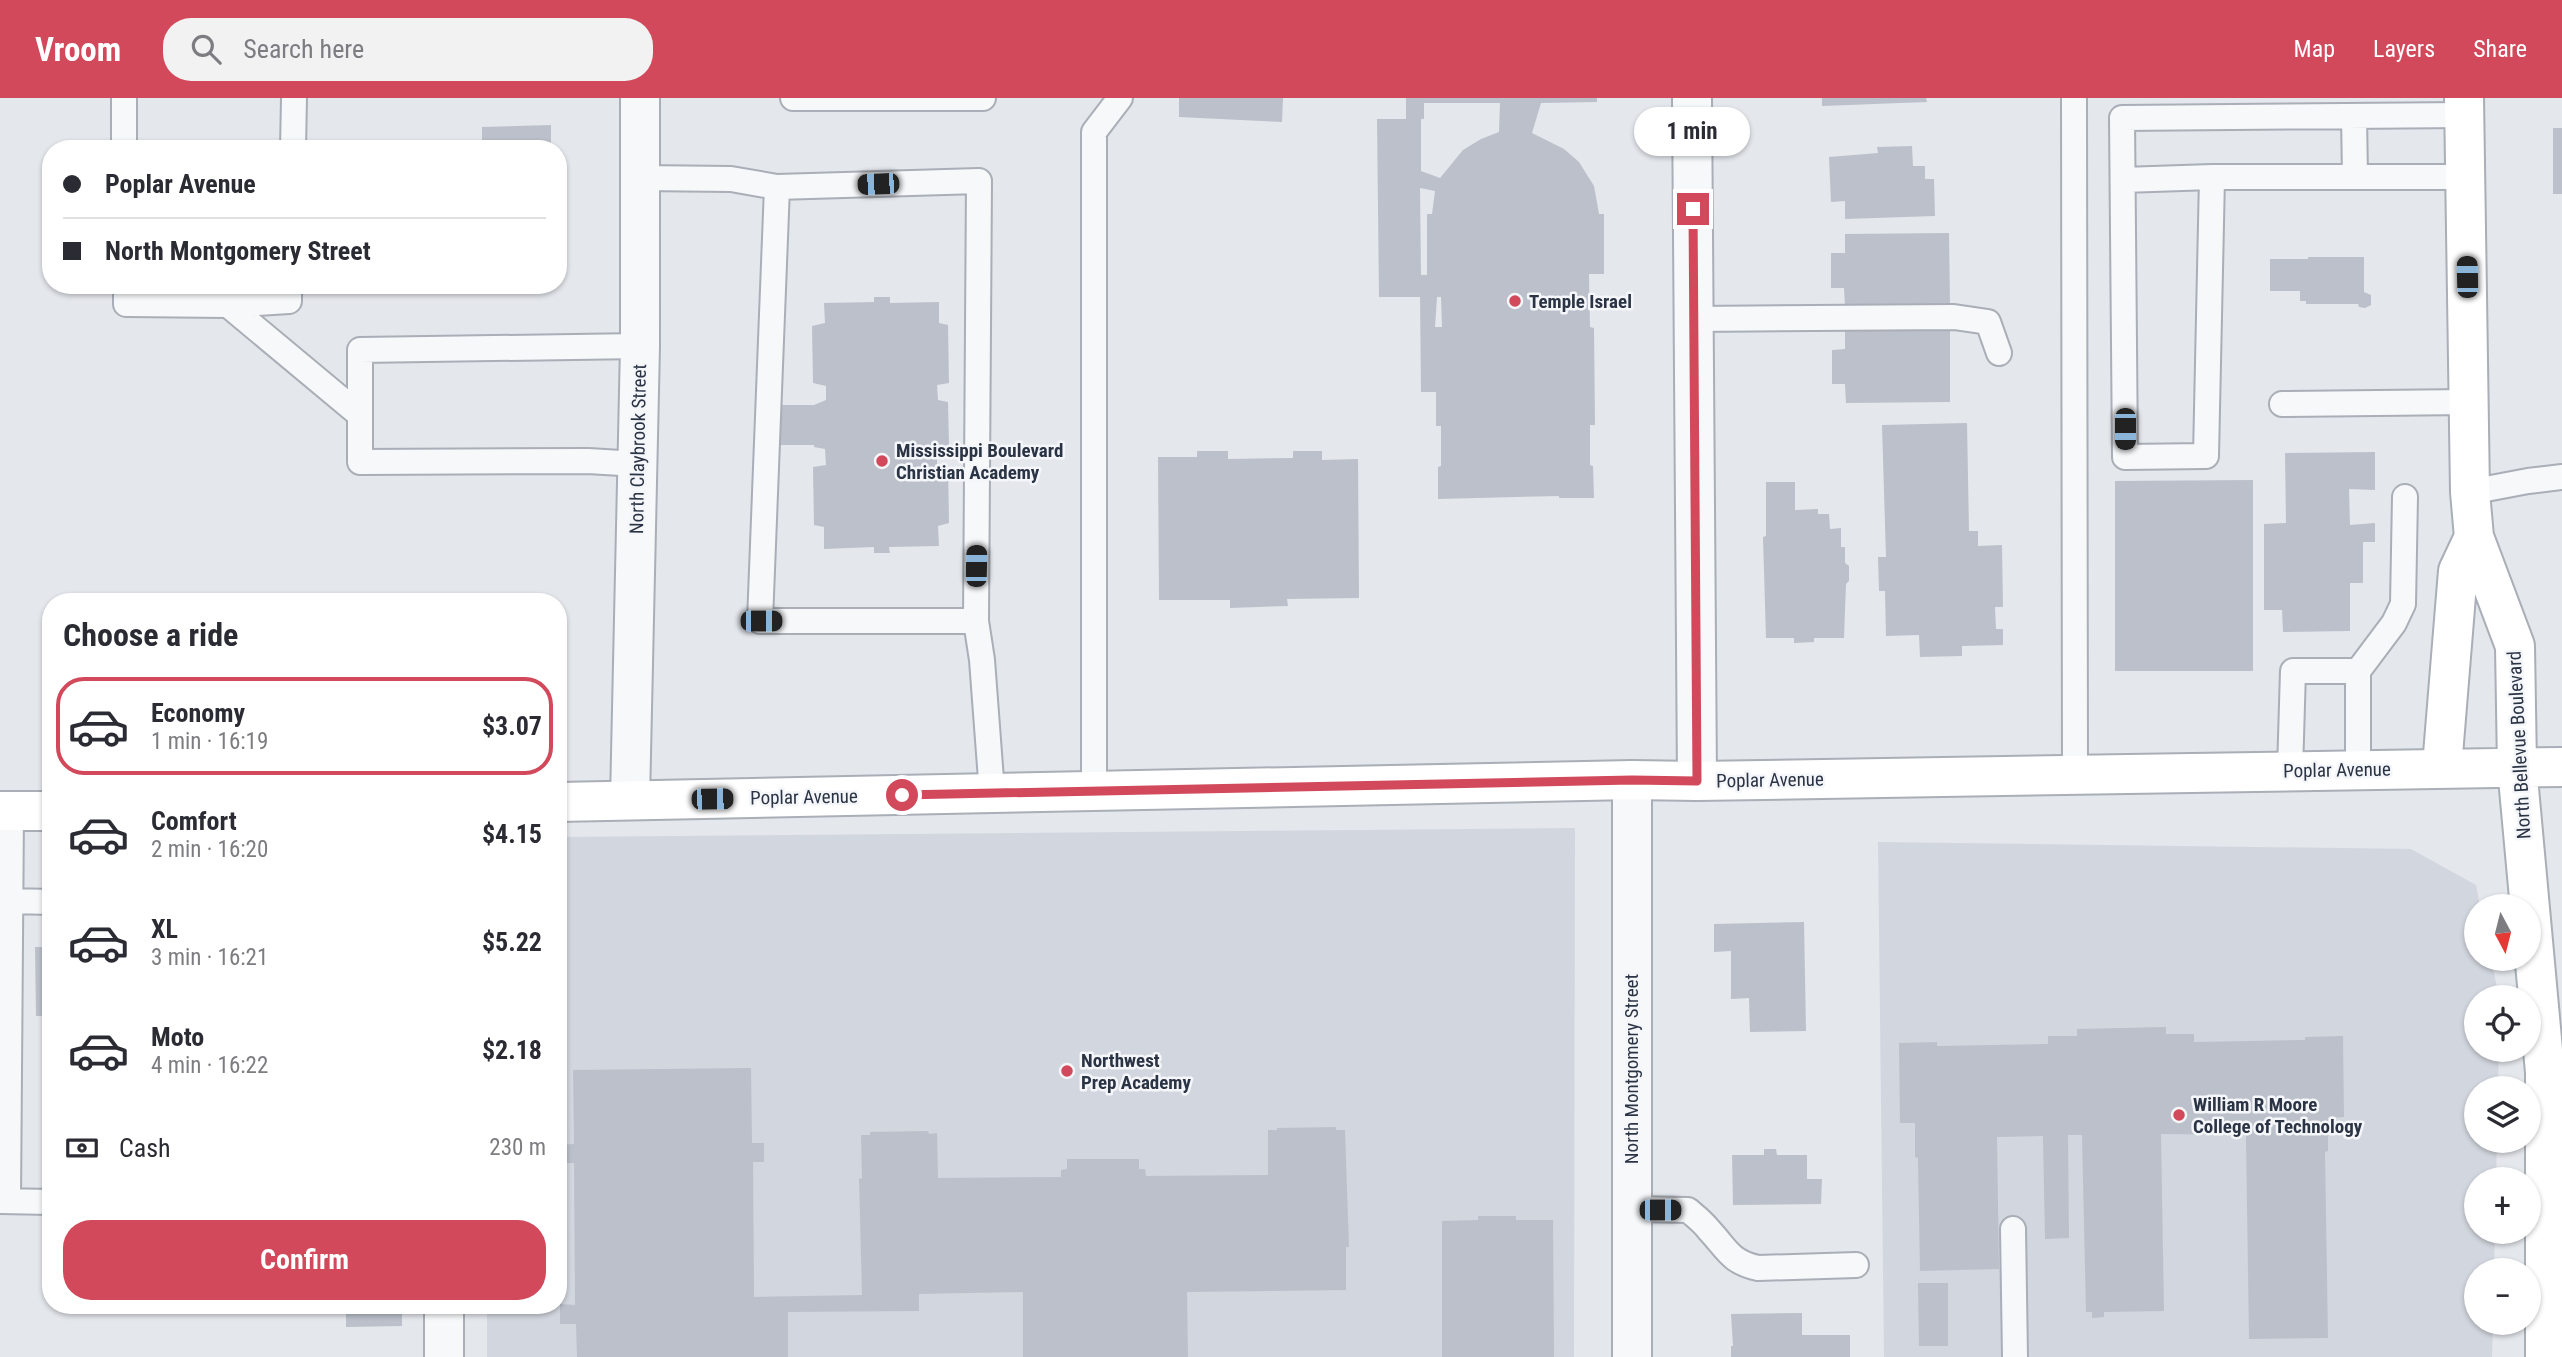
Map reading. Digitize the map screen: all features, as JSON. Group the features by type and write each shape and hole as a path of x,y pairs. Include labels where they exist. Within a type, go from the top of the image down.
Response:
{"main road":[{"name":"North Bellevue Boulevard","path":"2464,106 2470,492 2474,537 2515,646 2517,768 2545,1072 2545,1357"},
{"path":"2442,767 2458,571 2474,537"},
{"name":"Poplar Avenue","path":"567,802 1632,780 2562,767"},
{"path":"5,811 42,810"}],"street":[{"name":"North Claybrook Street","path":"630,800 640,346 640,98"},
{"path":"1692,98 1697,781"},
{"name":"North Montgomery Street","path":"1632,780 1632,1357"},
{"path":"444,1314 444,1357"}],"lane":[{"path":"124,98 124,140"},
{"path":"293,140 294,98"},
{"path":"640,98 651,98"},
{"path":"793,98 983,98"},
{"path":"1094,791 1094,132 1121,98"},
{"path":"2074,98 2076,775"},
{"path":"2212,177 2206,456 2125,457 2122,118 2354,116 2464,106"},
{"path":"2354,116 2355,177"},
{"path":"2123,180 2212,177 2465,177"},
{"path":"640,178 731,179 777,187 979,181 976,621 982,660 992,793"},
{"path":"777,187 761,621 976,621"},
{"path":"126,294 126,304 228,305 289,301 289,294"},
{"path":"228,305 360,415"},
{"path":"1694,319 1954,317 1988,322 1999,353"},
{"path":"638,464 588,461 360,462 360,350 640,346"},
{"path":"2282,404 2468,402"},
{"path":"2470,492 2562,477"},
{"path":"2358,770 2358,671 2393,623 2403,604 2405,497"},
{"path":"2290,771 2293,671 2358,671"},
{"path":"5,811 10,901 4,1201 42,1202"},
{"path":"10,901 42,902"},
{"path":"1632,1209 1688,1210 1709,1229 1729,1255 1742,1265 1758,1268 1856,1265"},
{"path":"2014,1229 2015,1357"}],"shaded area":[{"name":"Northwest Prep Academy","path":"1575,828 1574,1357 487,1357 487,1314 567,1314 567,837"},
{"name":"William R Moore College of Technology","path":"1878,842 2411,849 2476,885 2478,894 2464,894 2464,971 2494,971 2496,985 2464,985 2464,1062 2499,1062 2498,1076 2464,1076 2464,1153 2497,1153 2496,1167 2464,1167 2464,1244 2495,1244 2494,1258 2464,1258 2464,1335 2493,1335 2492,1357 1884,1357"}],"building":[{"path":"1179,98 1283,98 1282,122 1179,117"},
{"name":"Temple Israel","path":"1406,98 1597,98 1597,102 1541,103 1532,133 1564,149 1579,162 1594,186 1599,214 1604,214 1604,274 1589,274 1590,327 1594,328 1595,425 1590,425 1590,465 1593,466 1594,498 1559,496 1438,499 1441,426 1436,426 1436,392 1421,392 1420,297 1379,297 1377,119 1406,119","holes":["1424,103 1500,103 1499,132 1463,150 1440,178 1421,171 1421,119 1424,119","1420,188 1435,191 1432,214 1427,214 1427,275 1421,275","1437,297 1441,297 1442,327 1435,327"]},
{"path":"1822,98 1926,98 1927,102 1822,106"},
{"path":"551,125 551,140 482,140 482,127"},
{"path":"2553,128 2562,128 2562,194 2553,194"},
{"path":"1912,146 1913,166 1925,166 1925,179 1934,179 1935,216 1845,219 1845,201 1831,202 1829,157 1878,153 1877,147"},
{"path":"1949,233 1950,304 1845,306 1844,288 1831,288 1831,253 1845,253 1845,234"},
{"path":"2364,257 2364,292 2371,295 2371,305 2365,308 2359,307 2358,304 2306,304 2306,301 2300,301 2300,291 2270,291 2270,259"},
{"path":"874,297 890,297 890,303 939,302 939,323 948,325 949,383 937,385 938,400 948,402 949,446 937,448 937,465 948,467 949,523 938,526 939,546 889,547 890,553 874,553 874,547 824,549 824,527 814,525 813,467 826,465 825,449 814,445 778,445 777,405 814,405 826,400 826,386 813,383 812,326 825,323 824,303 874,302"},
{"path":"1950,330 1950,402 1846,403 1845,384 1832,384 1832,350 1845,349 1845,331"},
{"path":"1967,423 1969,531 1978,531 1978,546 2002,545 2003,607 1995,607 1996,629 2003,629 2003,645 1962,646 1962,656 1920,657 1919,635 1886,636 1885,591 1879,591 1878,557 1886,557 1882,425"},
{"path":"1197,451 1228,451 1228,459 1293,458 1293,451 1322,451 1322,460 1358,459 1359,598 1287,599 1288,606 1230,608 1230,600 1159,600 1158,457 1197,457"},
{"path":"2375,452 2375,490 2349,489 2350,525 2375,523 2375,542 2363,542 2363,583 2350,583 2350,631 2283,632 2282,610 2264,610 2264,524 2286,523 2285,453"},
{"path":"2253,480 2253,671 2115,671 2115,481"},
{"path":"1766,482 1795,482 1795,510 1818,509 1818,514 1829,514 1830,529 1841,528 1841,547 1845,547 1845,563 1849,566 1844,638 1814,638 1814,642 1794,643 1794,638 1766,638 1763,537 1766,536"},
{"path":"1804,922 1806,1031 1750,1032 1749,998 1731,999 1731,951 1714,952 1714,924"},
{"path":"35,947 42,947 42,1016 36,1016"},
{"path":"2166,1027 2166,1034 2194,1034 2194,1042 2305,1040 2305,1037 2343,1036 2344,1117 2328,1118 2328,1151 2325,1152 2328,1338 2249,1339 2246,1135 2161,1134 2164,1311 2104,1312 2104,1317 2092,1318 2092,1312 2086,1312 2082,1135 2068,1135 2069,1238 2045,1239 2043,1136 1997,1137 1999,1269 1920,1271 1915,1123 1900,1123 1899,1043 1937,1042 1937,1046 2048,1044 2048,1036 2077,1036 2077,1029"},
{"path":"751,1068 752,1143 764,1143 764,1162 753,1162 754,1297 862,1295 859,1178 862,1179 861,1135 870,1135 870,1132 928,1131 929,1134 937,1133 938,1178 1061,1177 1061,1170 1067,1169 1067,1159 1139,1159 1139,1169 1145,1169 1146,1176 1268,1175 1268,1130 1336,1127 1336,1130 1345,1130 1349,1247 1346,1247 1346,1290 1187,1292 1188,1357 1023,1357 1023,1292 919,1294 919,1311 788,1312 788,1357 577,1357 576,1324 560,1324 560,1314 567,1314 567,1304 575,1305 574,1163 567,1163 567,1144 574,1144 573,1070"},
{"path":"1764,1149 1776,1149 1777,1155 1807,1155 1807,1179 1822,1179 1821,1204 1733,1205 1732,1155 1764,1155"},
{"path":"1478,1216 1553,1220 1554,1357 1442,1357 1442,1221 1478,1220"},
{"path":"1918,1283 1948,1283 1948,1346 1919,1346"},
{"path":"1802,1313 1802,1335 1850,1335 1850,1357 1731,1357 1731,1314"},
{"path":"346,1314 402,1314 402,1326 346,1327"}],"place":[{"name":"Temple Israel","path":"1515,301"},
{"name":"Mississippi Boulevard Christian Academy","path":"882,461"},
{"name":"Northwest Prep Academy","path":"1067,1071"},
{"name":"William R Moore College of Technology","path":"2179,1115"}],"route":[{"path":"902,795 1632,780 1697,781 1693,209"}]}
